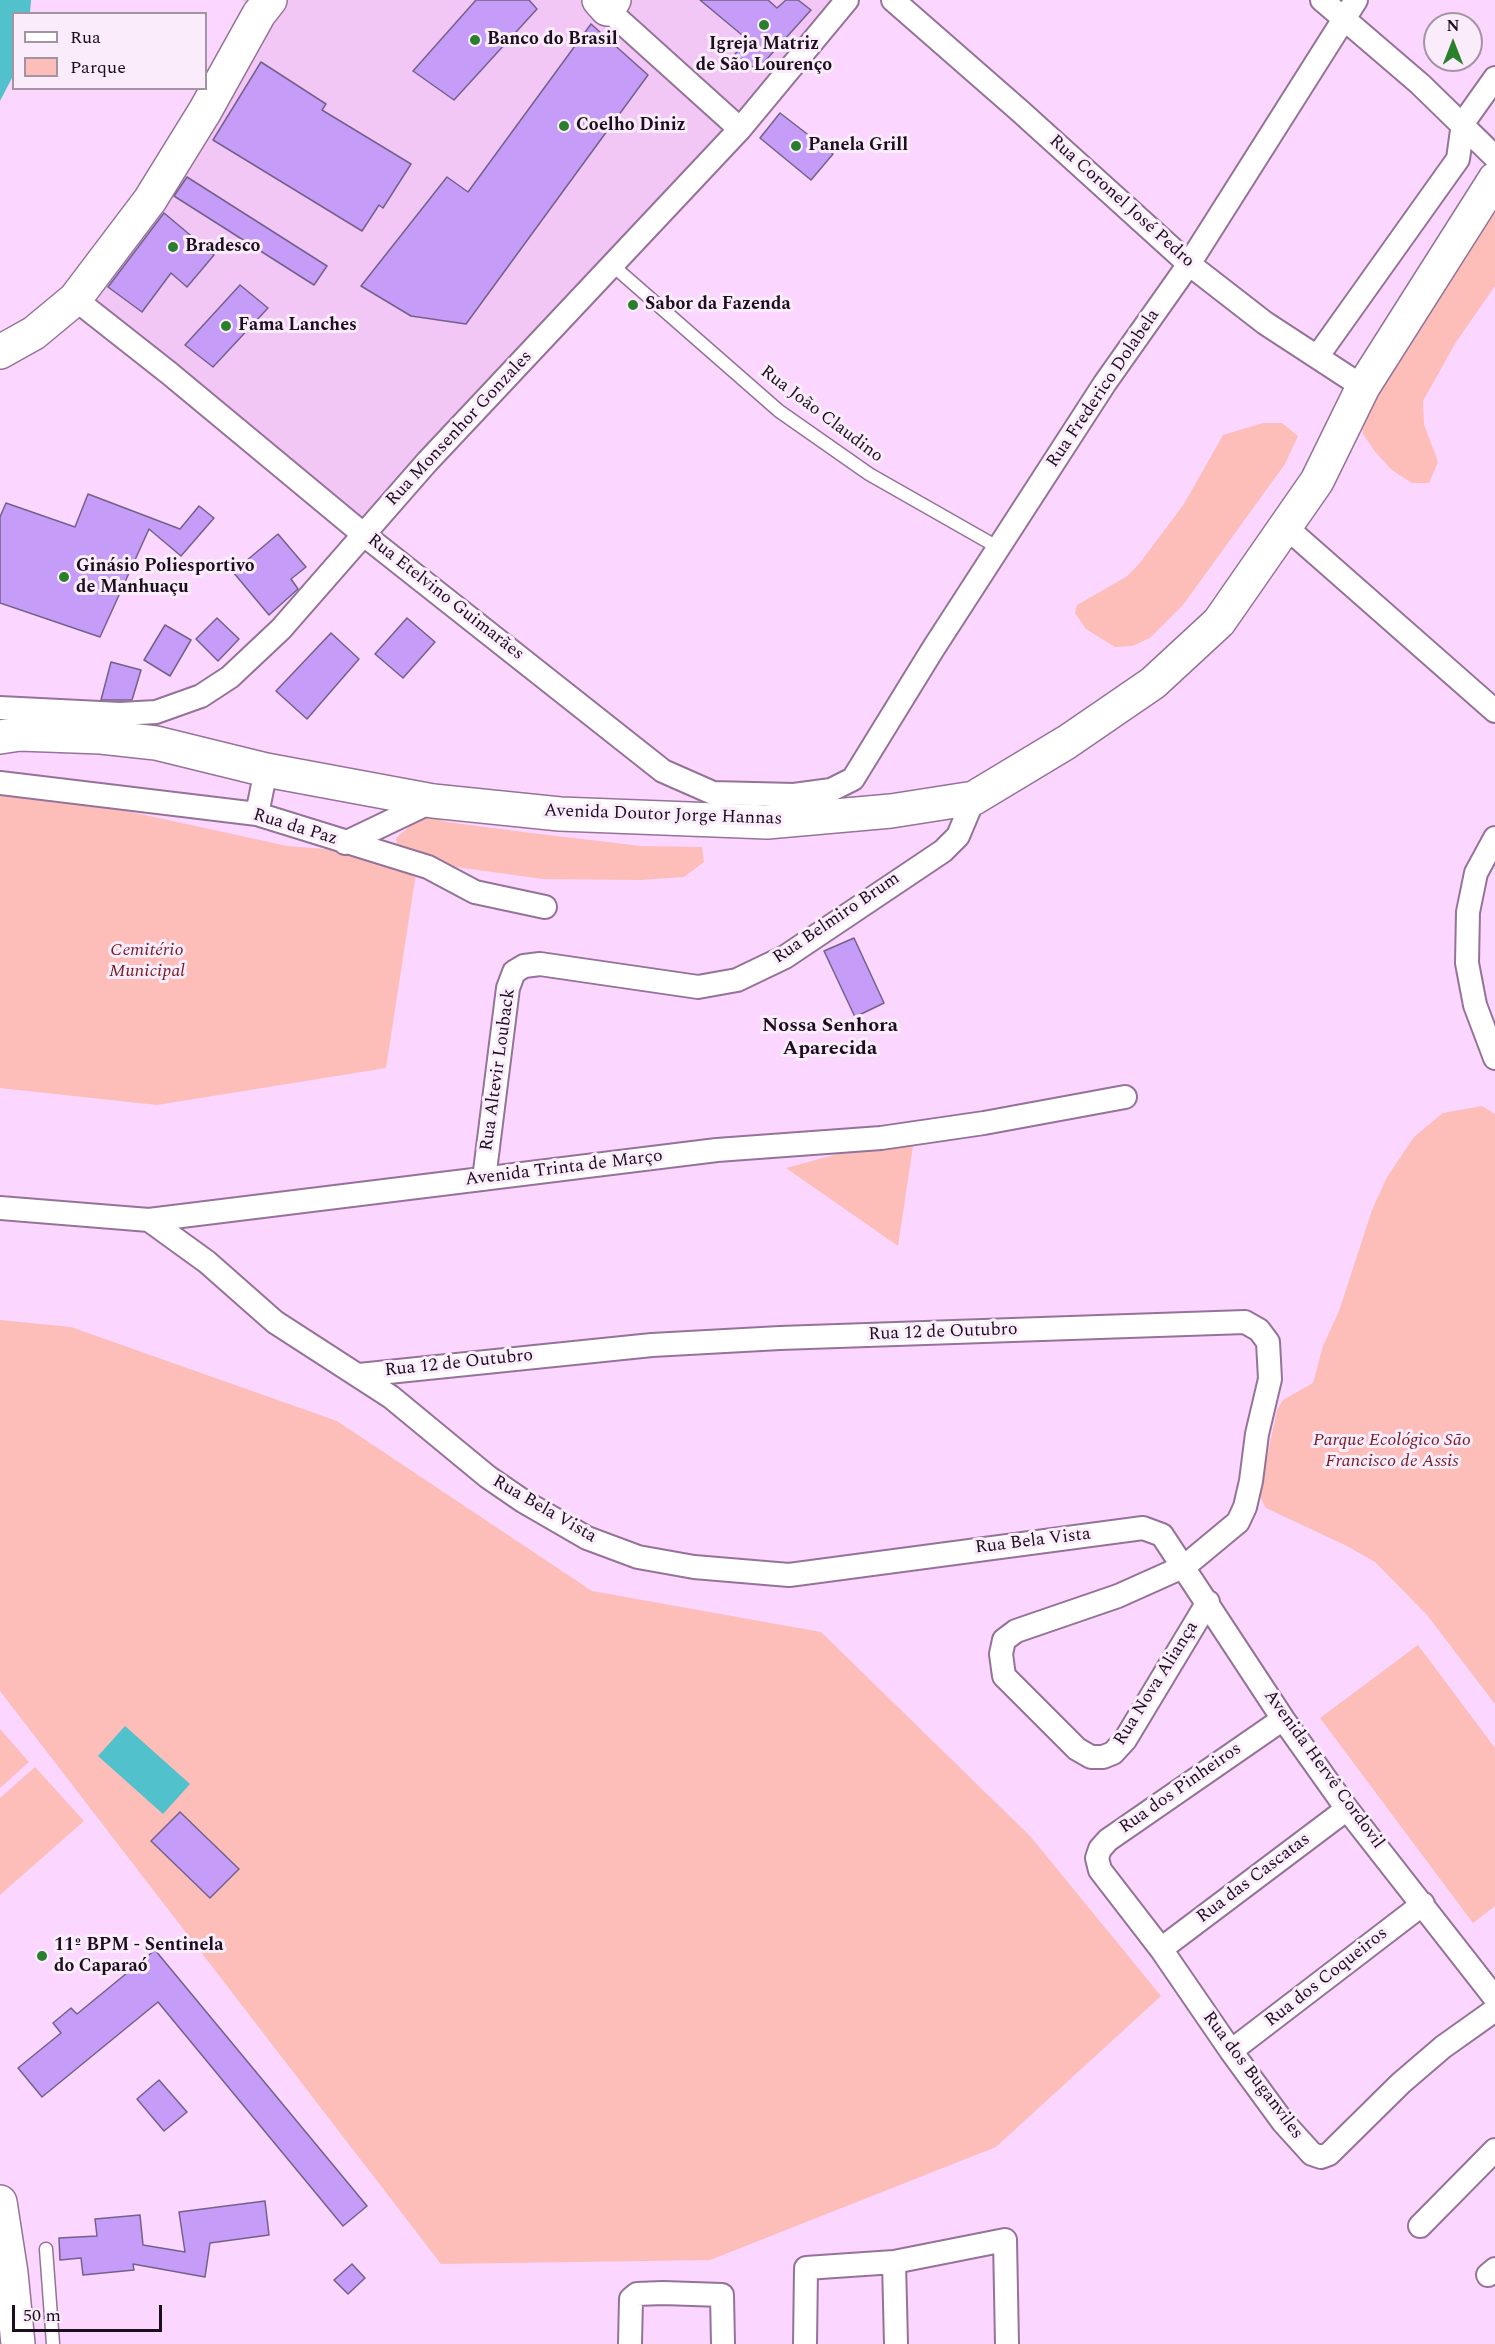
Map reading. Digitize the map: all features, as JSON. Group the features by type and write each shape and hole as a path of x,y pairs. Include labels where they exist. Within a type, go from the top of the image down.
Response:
{"main road":[{"path":"0,352 34,333 75,299 150,200 205,111 257,5"},
{"name":"Avenida Doutor Jorge Hannas","path":"18,726 156,743 266,770 433,801 560,814 767,822 891,811 974,798 1067,742 1153,683 1219,622 1287,528 1317,481 1363,387 1495,179"},
{"path":"0,2202 11,2273 18,2344"}],"street":[{"name":"Rua Monsenhor Gonzales","path":"0,708 18,726 156,712 201,696 230,677 281,629 427,462 740,129 847,0"},
{"name":"Rua Coronel José Pedro","path":"893,0 1189,264 1265,323 1363,387"},
{"path":"1322,0 1350,9 1495,157"},
{"path":"606,3 740,129"},
{"name":"Rua Frederico Dolabela","path":"853,779 1106,383 1189,264 1350,9"},
{"path":"1317,357 1458,159 1462,123 1495,78"},
{"name":"Rua Etelvino Guimarães","path":"75,299 169,373 363,534 663,771 713,793 794,795 831,790 853,779"},
{"path":"1287,528 1495,711"},
{"path":"257,814 266,770"},
{"name":"Rua da Paz","path":"0,783 257,814 428,867 475,892 545,907"},
{"name":"Rua Belmiro Brum","path":"524,966 557,965 698,987 737,980 785,957 943,851 958,836 974,798"},
{"path":"345,843 433,801"},
{"path":"1495,838 1476,873 1468,912 1467,963 1475,1005 1495,1058"},
{"name":"Rua Altevir Louback","path":"484,1179 508,988 514,972 524,966"},
{"name":"Avenida Trinta de Março","path":"0,1208 149,1220 717,1150 881,1138 984,1123 1125,1097"},
{"name":"Rua Bela Vista","path":"149,1220 207,1262 275,1322 391,1397 488,1478 587,1538 638,1557 694,1567 789,1575 1143,1528 1162,1535"},
{"name":"Rua 12 de Outubro","path":"359,1375 652,1345 780,1338 1245,1322 1259,1330 1268,1342 1270,1379 1257,1434 1245,1507 1238,1522 1223,1537 1185,1566"},
{"name":"Avenida Hervê Cordovil","path":"1162,1535 1185,1566 1283,1719 1347,1809 1495,1998"},
{"name":"Rua Nova Aliança","path":"1185,1566 1118,1596 1016,1631 1004,1640 1001,1654 1004,1676 1077,1749 1091,1756 1103,1757 1113,1753 1125,1740 1208,1602"},
{"name":"Rua dos Pinheiros","path":"1100,1870 1097,1858 1100,1849 1108,1840 1283,1719"},
{"name":"Rua das Cascatas","path":"1161,1949 1347,1809"},
{"name":"Rua dos Buganviles","path":"1100,1870 1161,1949 1283,2122 1312,2154 1321,2157 1329,2154 1401,2083 1443,2047 1495,2010"},
{"name":"Rua dos Coqueiros","path":"1232,2051 1423,1904"},
{"path":"1420,2226 1495,2150"},
{"path":"805,2344 806,2268 894,2262 1005,2240 1007,2344"},
{"path":"894,2262 896,2344"},
{"path":"630,2344 631,2299 637,2294 663,2293 722,2295 723,2344"}],"lane":[{"name":"Rua João Claudino","path":"611,264 779,411 869,474 999,548"},
{"path":"46,2249 53,2344"}],"shaded area":[{"path":"0,0 31,0 30,12 12,12 12,78 0,101"},
{"path":"242,0 847,0 363,534 75,299 259,14"},
{"path":"125,1726 190,1784 163,1814 98,1756"}],"green space":[{"path":"1495,200 1495,286 1456,342 1423,401 1424,424 1438,462 1429,483 1412,483 1392,470 1376,453 1363,434 1361,420"},
{"path":"1263,423 1282,423 1298,436 1285,464 1183,605 1150,638 1132,646 1115,647 1086,629 1075,613 1077,605 1126,577 1139,564 1184,504 1223,435"},
{"name":"Cemitério Municipal","path":"0,794 72,799 287,846 337,850 416,873 386,1068 157,1105 0,1088"},
{"path":"423,815 447,822 641,846 702,847 704,862 684,877 641,880 543,879 456,867 398,849 396,838"},
{"name":"Parque Ecológico São Francisco de Assis","path":"1482,1106 1495,1114 1495,1704 1427,1615 1375,1562 1347,1546 1266,1508 1259,1495 1277,1410 1283,1400 1313,1383 1323,1346 1339,1311 1372,1210 1387,1177 1414,1137 1443,1113"},
{"path":"915,1133 898,1246 786,1168"},
{"path":"0,1320 71,1327 337,1421 592,1591 821,1632 1030,1836 1161,1996 996,2147 710,2260 441,2264 0,1691"},
{"path":"1418,1645 1495,1748 1495,1906 1473,1923 1320,1718"},
{"path":"0,1729 29,1762 0,1788"},
{"path":"35,1767 84,1821 0,1895 0,1798"}],"building":[{"name":"Banco do Brasil","path":"476,0 529,0 537,9 454,100 413,71"},
{"name":"Igreja Matriz de São Lourenço","path":"700,0 768,0 777,8 786,0 798,0 811,10 757,70 735,54 748,40"},
{"name":"Coelho Diniz","path":"591,24 648,75 466,324 411,316 361,286 447,177 468,192"},
{"path":"261,62 326,104 322,110 411,164 383,208 379,205 362,231 213,140"},
{"name":"Panela Grill","path":"780,113 833,154 811,180 760,138"},
{"path":"187,177 327,266 314,285 174,196"},
{"path":"164,213 214,255 187,287 171,273 142,312 108,287"},
{"name":"Fama Lanches","path":"240,285 268,308 213,367 185,345"},
{"name":"Ginásio Poliesportivo de Manhuaçu","path":"88,494 180,529 199,506 214,518 181,556 149,529 100,637 0,603 0,517 6,503 75,527"},
{"path":"278,534 306,567 291,579 298,589 269,615 233,572"},
{"path":"217,618 239,639 218,661 196,639"},
{"path":"407,618 435,642 403,678 375,654"},
{"path":"165,625 191,640 170,676 144,660"},
{"path":"331,633 359,659 307,719 276,691"},
{"path":"111,662 141,670 132,700 101,700"},
{"path":"854,938 884,1003 855,1017 824,951"},
{"path":"180,1812 239,1869 210,1898 151,1841"},
{"path":"155,1950 367,2206 343,2226 158,2002 42,2097 18,2068 61,2033 53,2023 71,2008 77,2014"},
{"path":"159,2080 187,2112 164,2131 137,2099"},
{"path":"265,2201 269,2235 210,2243 205,2277 133,2264 134,2270 83,2275 81,2258 60,2260 59,2238 97,2236 95,2219 140,2215 143,2245 185,2252 179,2212"},
{"path":"352,2264 365,2278 348,2294 334,2280"}],"place":[{"name":"Igreja Matriz de São Lourenço","path":"764,25"},
{"name":"Banco do Brasil","path":"475,40"},
{"name":"Coelho Diniz","path":"564,126"},
{"name":"Panela Grill","path":"796,146"},
{"name":"Bradesco","path":"173,247"},
{"name":"Sabor da Fazenda","path":"633,305"},
{"name":"Fama Lanches","path":"226,326"},
{"name":"Ginásio Poliesportivo de Manhuaçu","path":"64,577"},
{"name":"11º BPM - Sentinela do Caparaó","path":"42,1956"}],"district":[{"name":"Nossa Senhora Aparecida","path":"830,1038"}]}
